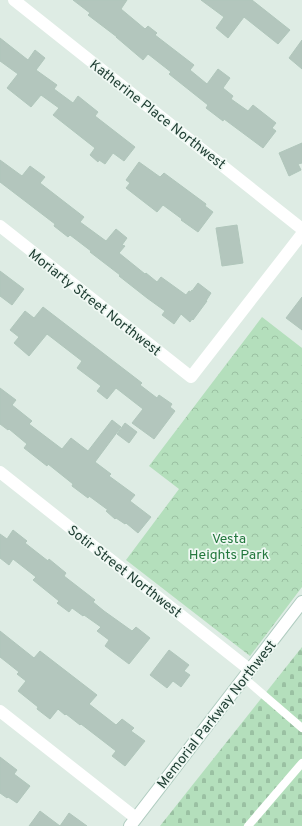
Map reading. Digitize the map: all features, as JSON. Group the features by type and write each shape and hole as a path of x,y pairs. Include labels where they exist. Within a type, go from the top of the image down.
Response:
{"street":[{"name":"Katherine Place Northwest","path":"14,0 302,229"},
{"name":"Moriarty Street Northwest","path":"0,226 191,377 302,234"},
{"name":"Sotir Street Northwest","path":"0,472 247,674"},
{"name":"Memorial Parkway Northwest","path":"133,822 302,602"},
{"path":"0,711 133,822"}],"lane":[{"path":"247,674 302,728"},
{"path":"248,826 302,763"}],"green space":[{"name":"Vesta Heights Park","path":"262,317 302,348 302,587 250,656 126,560 179,489 149,466"},
{"path":"302,647 302,826 160,826"}],"building":[{"path":"73,0 127,0 121,9 145,29 148,26 157,33 155,35 194,65 190,70 207,84 218,69 230,78 223,88 233,96 231,99 248,111 253,105 276,123 272,128 276,131 263,148 224,119 223,121 206,108 208,105 169,74 171,72 148,54 143,60 117,37 88,15 90,13"},
{"path":"201,0 252,0 290,30 278,44 244,17 228,38 216,28 224,17"},
{"path":"0,38 28,60 35,50 45,58 36,70 57,85 54,89 73,103 78,96 98,112 95,116 135,147 124,161 113,153 105,164 99,160 98,162 90,155 95,148 53,115 59,108 41,95 31,107 7,88 18,74 0,61"},
{"path":"302,40 302,69 289,58"},
{"path":"302,143 302,163 298,164 301,170 289,176 279,153"},
{"path":"0,160 22,176 30,166 45,177 40,183 84,217 80,222 106,241 116,229 127,238 122,245 125,246 119,253 157,282 161,277 186,295 189,291 192,291 198,283 211,293 193,320 192,319 190,322 181,314 174,324 162,315 165,311 119,276 120,275 90,252 91,251 70,235 68,237 54,226 55,224 0,182"},
{"path":"139,162 160,177 164,173 206,204 205,206 213,212 198,232 163,205 157,212 126,188 130,183 126,180"},
{"path":"237,225 243,263 222,266 216,228"},
{"path":"0,271 24,289 12,305 0,296"},
{"path":"302,297 302,330 286,318"},
{"path":"43,307 142,383 140,385 157,398 159,395 172,404 170,407 175,411 154,439 132,423 143,409 116,388 107,399 97,391 101,386 77,368 82,361 47,334 29,356 14,343 19,337 10,330 25,311 34,318"},
{"path":"0,388 16,400 12,405 32,421 29,424 62,449 71,438 88,451 112,420 121,427 95,462 111,474 109,476 135,495 130,501 151,517 138,533 126,523 125,524 116,518 115,519 106,511 108,510 72,486 73,484 48,464 47,466 24,448 27,444 9,429 8,430 0,424"},
{"path":"125,423 137,432 129,443 117,434"},
{"path":"13,530 27,541 25,543 48,561 49,559 66,573 64,576 95,600 93,602 104,611 132,631 136,627 150,638 129,664 105,646 109,640 97,631 101,627 72,608 69,612 57,603 59,601 33,580 36,577 13,559 9,565 0,558 0,534 7,539"},
{"path":"0,631 34,658 40,651 97,695 89,704 116,725 122,719 134,728 131,731 145,741 125,766 112,756 116,751 81,724 80,725 58,709 50,719 18,691 26,681 17,674 19,672 0,657"},
{"path":"169,650 189,665 184,671 190,675 181,687 173,681 167,688 150,675"},
{"path":"0,757 17,770 14,774 30,786 17,803 0,793"},
{"path":"40,811 60,826 29,826"},
{"path":"69,813 87,826 60,826"}]}
